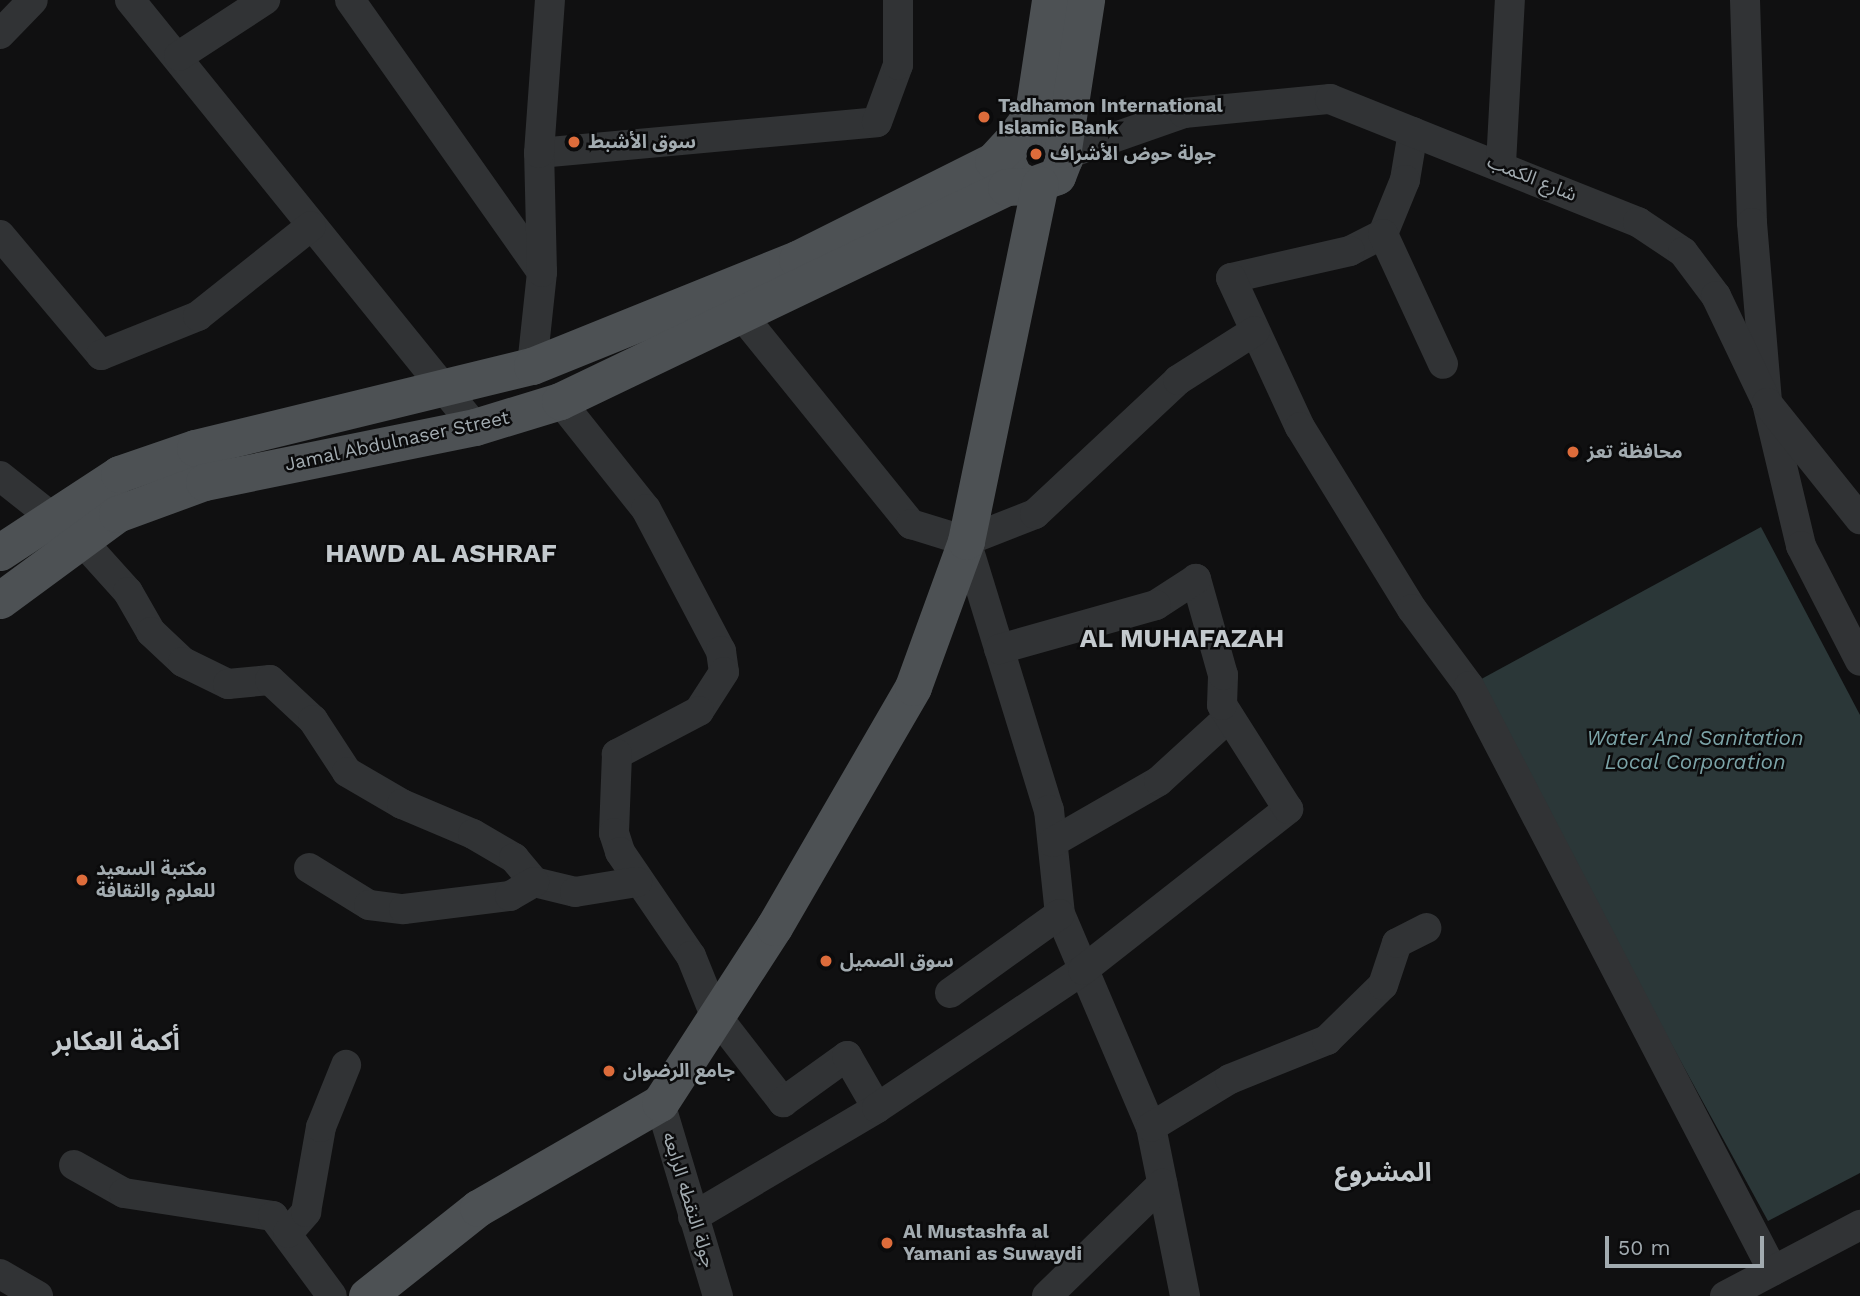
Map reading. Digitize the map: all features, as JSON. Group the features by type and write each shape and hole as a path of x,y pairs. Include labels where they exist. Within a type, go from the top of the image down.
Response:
{"main road":[{"name":"Jamal Abdulnaser Street","path":"0,552 52,513 119,474 195,448 532,366 797,259 993,161 1033,113 1051,0"},
{"path":"1035,186 1057,176 1064,152 1086,0"},
{"path":"1035,186 1009,169 1014,139 1044,129 1064,152"},
{"name":"Jamal Abdulnaser Street","path":"0,600 83,542 117,514 205,482 475,427 560,401 1006,187 1035,186"},
{"path":"368,1296 478,1208 660,1103 714,1013 774,927 913,687 966,541 1035,186"}],"street":[{"path":"0,34 33,0"},
{"path":"130,0 179,56 311,226 475,427"},
{"path":"179,56 265,0"},
{"path":"350,0 542,272"},
{"path":"532,366 542,272 539,153 550,0"},
{"path":"539,153 877,122 898,65 898,0"},
{"path":"1501,164 1510,0"},
{"path":"1745,0 1752,223 1768,403 1801,545 1860,662"},
{"name":"شارع الكمب","path":"1064,152 1184,113 1330,99 1501,164 1638,222 1683,252 1716,296 1768,403 1860,519"},
{"path":"1413,132 1405,180 1383,234 1350,251 1231,278 1300,426 1412,609 1469,685 1773,1271"},
{"path":"0,235 101,355 198,316 311,226"},
{"path":"1383,234 1443,364"},
{"path":"740,313 911,524 966,541 1035,514 1178,380 1255,331"},
{"path":"560,401 646,509 720,651 724,672 699,711 617,754 614,833 637,882 691,956 714,1013 789,1112 847,1056 877,1108"},
{"path":"0,477 52,513 83,542 128,592 150,632 183,662 228,684 270,680 313,720 346,772 402,804 474,834 514,858 534,882 575,892 637,882"},
{"path":"966,541 1053,842 1060,914 1151,1127 1185,1296"},
{"path":"693,1217 877,1108 1083,971 1288,808 1230,717 1196,579 1156,605 999,649"},
{"path":"1053,842 1159,781 1230,717"},
{"path":"309,868 369,905 404,909 510,896 534,882"},
{"path":"950,993 1060,914"},
{"path":"1151,1127 1230,1079 1327,1040 1383,985 1397,943 1426,928"},
{"path":"288,1233 306,1212 321,1127 346,1065"},
{"name":"جولة النقطه الرابعه","path":"660,1103 718,1296"},
{"path":"74,1165 124,1193 245,1209 273,1216 332,1296"},
{"path":"1047,1296 1162,1184"},
{"path":"1725,1296 1860,1225"},
{"path":"0,1273 38,1296"}],"water":[{"name":"Water And Sanitation Local Corporation","path":"1761,527 1860,715 1860,1173 1768,1221 1474,683"}],"place":[{"name":"Tadhamon International Islamic Bank","path":"984,117"},
{"name":"سوق الأشبط","path":"574,142"},
{"name":"جولة حوض الأشراف","path":"1036,154"},
{"name":"محافظة تعز","path":"1573,452"},
{"name":"مكتبة السعيد للعلوم والثقافة","path":"82,880"},
{"name":"سوق الصميل","path":"826,961"},
{"name":"جامع الرضوان","path":"609,1071"},
{"name":"Al Mustashfa al Yamani as Suwaydi","path":"887,1243"}],"district":[{"name":"HAWD AL ASHRAF","path":"441,554"},
{"name":"AL MUHAFAZAH","path":"1182,639"},
{"name":"أكمة العكابر","path":"116,1042"},
{"name":"المشروع","path":"1383,1173"}]}
